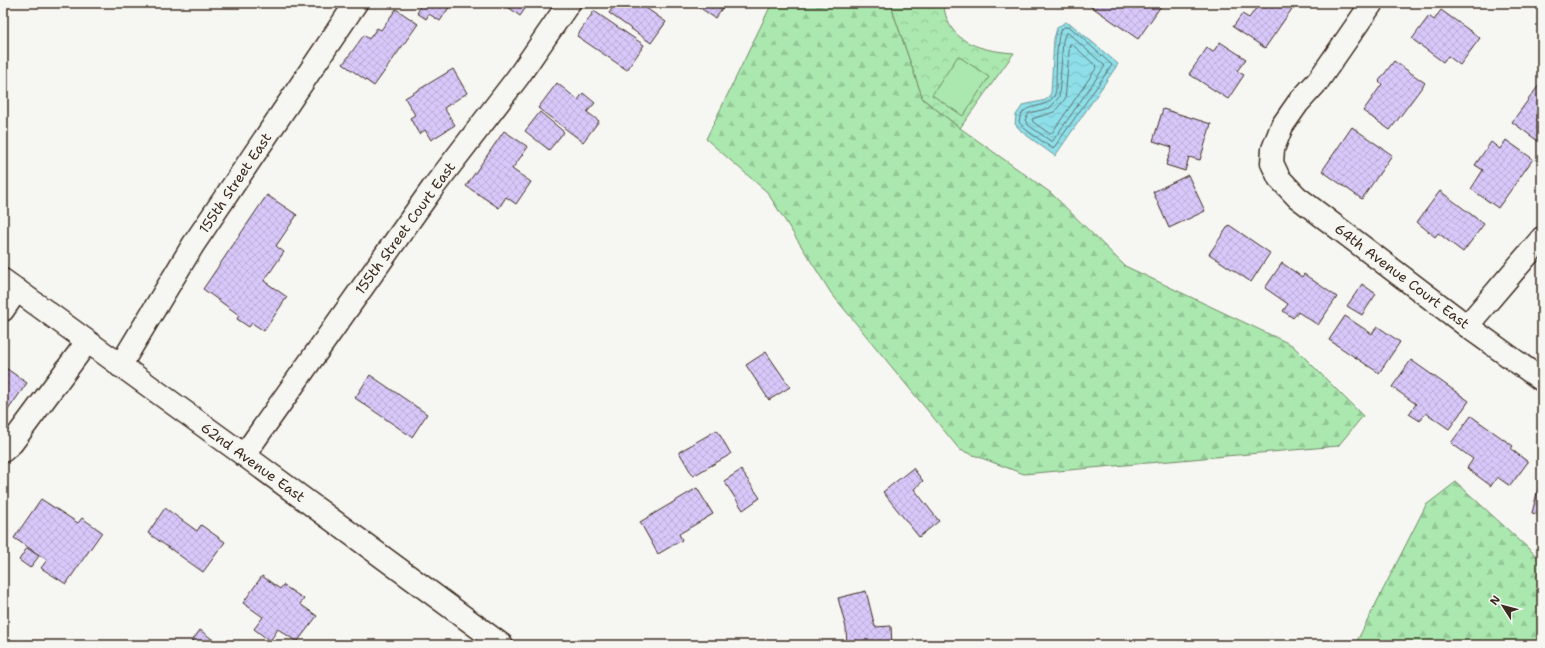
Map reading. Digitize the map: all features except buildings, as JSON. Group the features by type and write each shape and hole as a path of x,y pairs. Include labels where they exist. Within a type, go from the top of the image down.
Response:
{"street":[{"name":"155th Street East","path":"120,366 193,245 356,3"},
{"name":"155th Street Court East","path":"244,455 432,189 518,77 569,3"},
{"name":"64th Avenue Court East","path":"1372,3 1318,81 1298,103 1282,126 1273,149 1272,163 1279,178 1296,197 1467,326 1542,380"},
{"path":"1467,326 1542,238"},
{"name":"62nd Avenue East","path":"10,285 502,645"},
{"path":"3,310 10,285"},
{"path":"3,450 12,443 87,342"}],"green space":[{"path":"772,3 892,3 893,12 923,99 960,128 1051,193 1125,266 1292,345 1363,416 1338,446 1024,474 960,450 831,293 767,192 706,139"},
{"path":"892,3 943,3 946,17 952,28 966,41 994,51 1014,53 960,128 923,99 893,12"},
{"path":"958,56 989,77 963,116 932,95"},
{"path":"1456,482 1542,561 1542,645 1355,645 1426,505"}],"water":[{"path":"1065,22 1072,25 1118,64 1055,156 1022,132 1015,124 1016,115 1023,105 1046,100 1051,93 1054,39 1057,28"}]}
